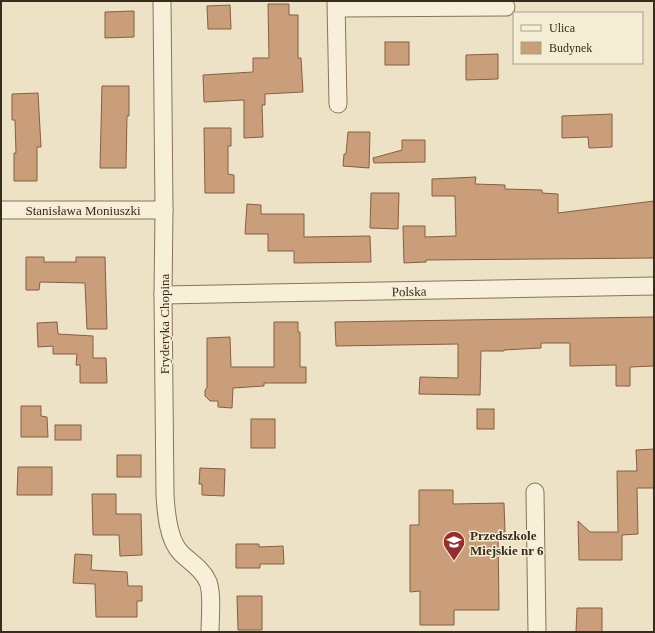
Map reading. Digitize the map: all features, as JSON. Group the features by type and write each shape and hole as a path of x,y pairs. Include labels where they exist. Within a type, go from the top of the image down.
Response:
{"street":[{"name":"Fryderyka Chopina","path":"162,1 164,210 163,294 166,516 174,540 180,552 200,570 208,581 210,600 210,632"},
{"path":"338,104 337,4 506,7"},
{"name":"Stanisława Moniuszki","path":"1,210 164,210"},
{"name":"Polska","path":"163,294 654,286"},
{"path":"535,492 536,632"}],"building":[{"path":"268,4 289,4 289,15 298,15 298,58 301,58 303,92 265,94 265,105 262,105 263,137 244,138 244,100 204,102 203,75 253,72 253,58 269,58"},
{"path":"230,5 231,29 208,29 207,6"},
{"path":"134,11 134,37 105,38 105,12"},
{"path":"385,42 409,42 409,65 385,65"},
{"path":"498,54 498,79 466,80 466,55"},
{"path":"102,86 129,86 126,168 100,168"},
{"path":"38,93 41,147 37,147 37,181 14,181 14,153 16,153 15,120 12,120 12,94"},
{"path":"612,114 612,147 589,148 588,137 562,138 562,116"},
{"path":"204,128 231,128 231,146 228,146 228,174 234,175 234,193 205,193"},
{"path":"348,132 370,132 369,168 343,166 344,154 346,154"},
{"path":"402,140 425,140 425,162 374,163 373,158 402,150"},
{"path":"476,177 475,184 505,185 505,189 542,190 542,193 558,194 558,213 654,201 654,258 426,260 426,262 404,263 403,226 425,226 425,237 456,236 455,196 432,196 432,179"},
{"path":"371,193 399,193 398,229 370,228"},
{"path":"247,204 261,205 261,214 304,214 304,237 370,236 371,262 294,263 294,251 268,251 268,234 245,234"},
{"path":"26,257 44,257 44,262 76,262 76,257 105,257 107,329 87,329 85,283 40,282 39,290 26,290"},
{"path":"654,317 654,366 630,367 630,386 616,386 616,365 570,366 570,343 541,343 541,348 481,351 480,395 419,394 420,377 458,378 458,344 336,346 335,322"},
{"path":"57,322 58,334 93,336 93,358 106,358 107,383 80,383 80,365 76,365 77,354 53,354 53,346 38,347 37,323"},
{"path":"274,322 298,322 298,332 300,332 300,367 306,367 306,383 264,383 264,386 233,388 232,408 218,407 218,401 210,401 205,396 205,390 207,388 207,338 230,337 231,367 274,367"},
{"path":"21,406 41,406 41,416 47,417 48,437 21,437"},
{"path":"477,409 494,409 494,429 477,429"},
{"path":"251,419 275,419 275,448 251,448"},
{"path":"55,425 81,425 81,440 55,440"},
{"path":"654,449 654,488 637,488 638,534 622,535 622,560 579,560 578,521 590,532 618,532 617,471 637,471 636,450"},
{"path":"117,455 141,455 141,477 117,477"},
{"path":"18,467 52,467 52,495 17,495"},
{"path":"200,468 225,469 224,496 202,495 202,484 199,484"},
{"name":"Przedszkole Miejskie nr 6","path":"419,490 453,490 453,504 504,503 505,532 498,532 499,610 454,610 454,625 420,625 420,591 410,592 410,525 419,525"},
{"path":"92,494 116,494 116,514 141,514 142,555 120,556 119,535 93,535"},
{"path":"236,544 259,544 259,547 283,546 284,564 260,564 260,568 236,568"},
{"path":"75,554 92,555 91,570 127,572 128,586 142,586 142,601 137,601 137,617 96,617 95,584 73,583"},
{"path":"237,596 262,596 262,630 238,630"},
{"path":"577,608 602,608 602,632 576,632"}],"place":[{"name":"Przedszkole Miejskie nr 6","path":"454,562"}]}
